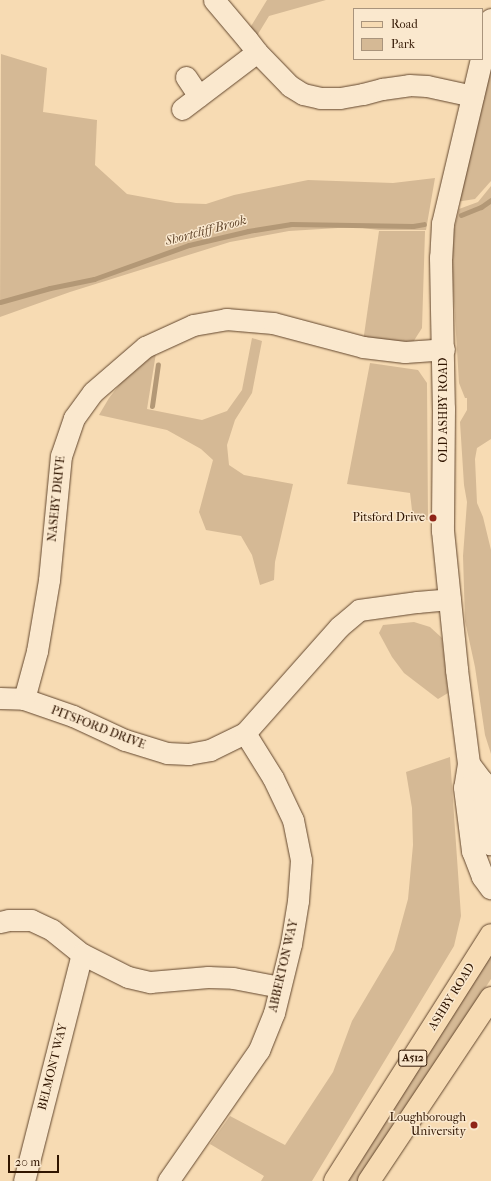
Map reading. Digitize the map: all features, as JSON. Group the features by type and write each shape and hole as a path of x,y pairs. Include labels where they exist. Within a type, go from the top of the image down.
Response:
{"main road":[{"name":"ASHBY ROAD","path":"335,1181 491,935"},
{"name":"A512","path":"369,1181 491,998"}],"street":[{"path":"214,0 247,38 257,52 290,86 303,94 320,98 340,98 409,85 427,86 473,96"},
{"name":"OLD ASHBY ROAD","path":"483,54 491,20"},
{"path":"182,109 257,52"},
{"name":"OLD ASHBY ROAD","path":"482,60 443,224 441,258 444,349 443,531 469,764 465,788 473,851 483,877 491,888"},
{"path":"186,77 198,96"},
{"name":"NASEBY DRIVE","path":"24,699 37,651 49,580 60,456 74,418 94,392 145,347 193,325 226,319 273,323 364,348 405,352 444,349"},
{"name":"PITSFORD DRIVE","path":"0,698 24,699 73,716 125,740 167,753 188,754 210,750 245,733 339,627 359,610 450,599"},
{"name":"ABBERTON WAY","path":"168,1181 259,1050 274,1013 292,944 298,901 301,860 293,820 273,778 245,733"},
{"path":"469,764 482,781 488,807 491,844"},
{"path":"0,922 9,920 31,920 52,930 82,954 128,976 150,982 221,977 280,987"},
{"name":"BELMONT WAY","path":"24,1181 82,954"}],"green space":[{"path":"267,0 326,0 269,16 255,39 248,31"},
{"path":"1,54 47,68 43,112 97,120 95,165 127,194 176,203 206,204 234,195 308,180 393,183 435,178 426,230 379,230 354,227 289,231 230,242 70,292 0,317"},
{"path":"491,60 491,181 475,199 456,202"},
{"path":"491,186 491,439 477,448 475,459 477,503 483,517 491,550 491,754 485,735 475,667 465,621 463,556 467,502 464,485 460,422 467,410 467,398 465,398 459,383 452,268 454,230 459,209 478,202"},
{"path":"379,231 425,231 422,328 410,347 363,342"},
{"path":"252,338 262,341 252,393 235,420 227,445 229,465 244,475 293,484 275,562 274,580 260,585 252,555 241,536 206,530 199,512 213,460 201,449 167,430 99,415 109,398 120,384 156,353 147,409 202,420 227,411 242,390"},
{"path":"370,363 418,370 427,383 428,520 413,519 410,493 347,484"},
{"path":"414,622 430,627 442,638 448,693 438,699 404,673 392,657 379,633 383,625"},
{"path":"450,757 461,916 454,946 312,1181 261,1181 264,1176 210,1144 230,1116 285,1145 333,1072 352,1021 394,950 408,899 413,845 412,808 406,772"},
{"path":"491,952 491,979 360,1181 349,1181"}],"waterway":[{"name":"Shortcliff Brook","path":"461,215 481,207 491,200"},
{"name":"Shortcliff Brook","path":"0,302 50,288 94,279 189,245 248,231 291,224 413,226 424,224"},
{"path":"152,406 158,364"}],"place":[{"name":"Pitsford Drive","path":"433,518"},
{"name":"Loughborough University","path":"474,1125"}]}
